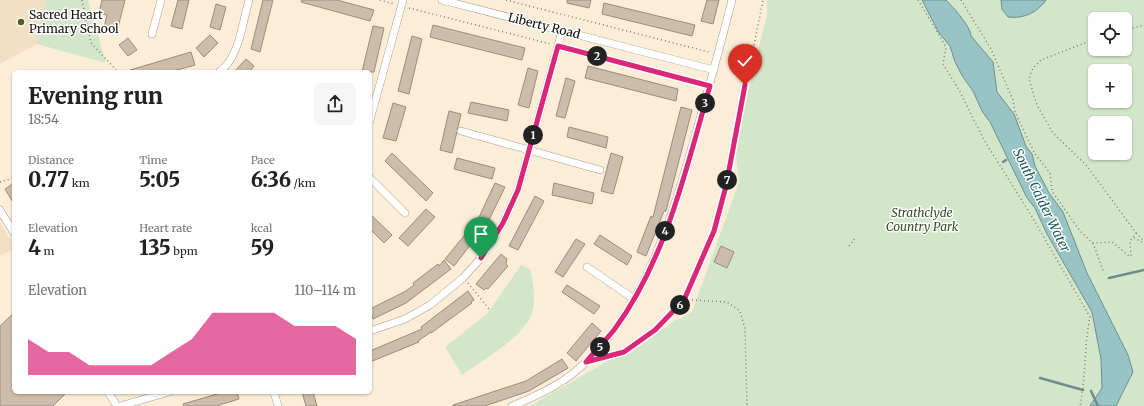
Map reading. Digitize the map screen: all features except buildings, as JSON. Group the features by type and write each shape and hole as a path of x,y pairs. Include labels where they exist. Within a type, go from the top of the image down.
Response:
{"street":[{"path":"152,34 161,0"},
{"path":"220,70 229,62 234,54 249,0"},
{"name":"Liberty Road","path":"442,0 714,70"},
{"path":"512,406 527,400 570,376 586,362 615,329 634,299 666,231 710,86 732,0"},
{"path":"372,113 402,3"},
{"path":"372,329 405,319 430,305 463,278 481,258 503,223 518,190 562,31"},
{"path":"461,131 600,170"},
{"path":"372,180 405,213"},
{"path":"0,210 12,230"},
{"path":"587,268 634,299"},
{"path":"109,394 117,406"},
{"path":"120,406 162,394"},
{"path":"275,394 278,406"}],"lane":[{"path":"586,362 624,352 655,330 684,300 714,231"}],"path":[{"path":"82,0 91,42 116,70"},
{"path":"380,0 402,3 710,86"},
{"path":"506,0 718,54"},
{"path":"714,231 726,186 763,0"},
{"path":"918,0 946,47 943,64 959,90 984,140 1031,216 1090,317 1085,340 1085,381 1080,406"},
{"path":"961,0 991,50 1013,100 1015,112 1035,154 1050,174 1052,191 1080,231 1093,243 1104,273"},
{"path":"1132,28 1144,25"},
{"path":"1088,42 1041,60 1033,68 1029,79 1037,105 1054,133 1087,166 1144,242"},
{"path":"0,182 12,179"},
{"path":"1093,243 1112,242 1131,256 1130,241 1134,238 1136,233"},
{"path":"849,246 856,236"},
{"path":"1134,238 1144,242"},
{"path":"466,282 489,309"},
{"path":"684,300 727,302 740,311 745,329 747,406"}],"shaded area":[{"name":"Sacred Heart Primary School","path":"0,0 46,0 37,44 0,64"},
{"path":"0,222 12,243 12,250 0,256"}],"green space":[{"path":"46,0 88,0 106,63 37,44"},
{"name":"Strathclyde Country Park","path":"767,0 1144,0 1144,406 530,406 668,326 676,319 678,320 692,312 739,182 735,146 767,14"},
{"path":"521,265 530,269 531,274 534,304 531,315 526,324 510,341 462,375 445,347 487,314"}],"water":[{"name":"South Calder Water","path":"922,0 946,0 965,22 971,36 993,62 997,92 1014,114 1026,146 1032,154 1035,166 1049,193 1063,212 1087,273 1128,355 1133,372 1116,406 1090,406 1102,388 1101,359 1092,312 1047,234 1035,208 1027,198 990,122 982,111 973,91 955,62 950,46 939,33"},
{"path":"1001,0 1046,0 1034,12 1019,17 1008,17 1002,9"}],"waterway":[{"path":"1109,278 1144,270"},
{"path":"1040,378 1083,390"},
{"path":"1091,391 1098,406"}],"place":[{"name":"Sacred Heart Primary School","path":"21,22"}],"route":[{"path":"481,258 503,223 518,190 558,46 710,86 666,231 634,299 615,329 586,362 624,352 655,330 684,300 714,231 726,186 745,85"}]}
